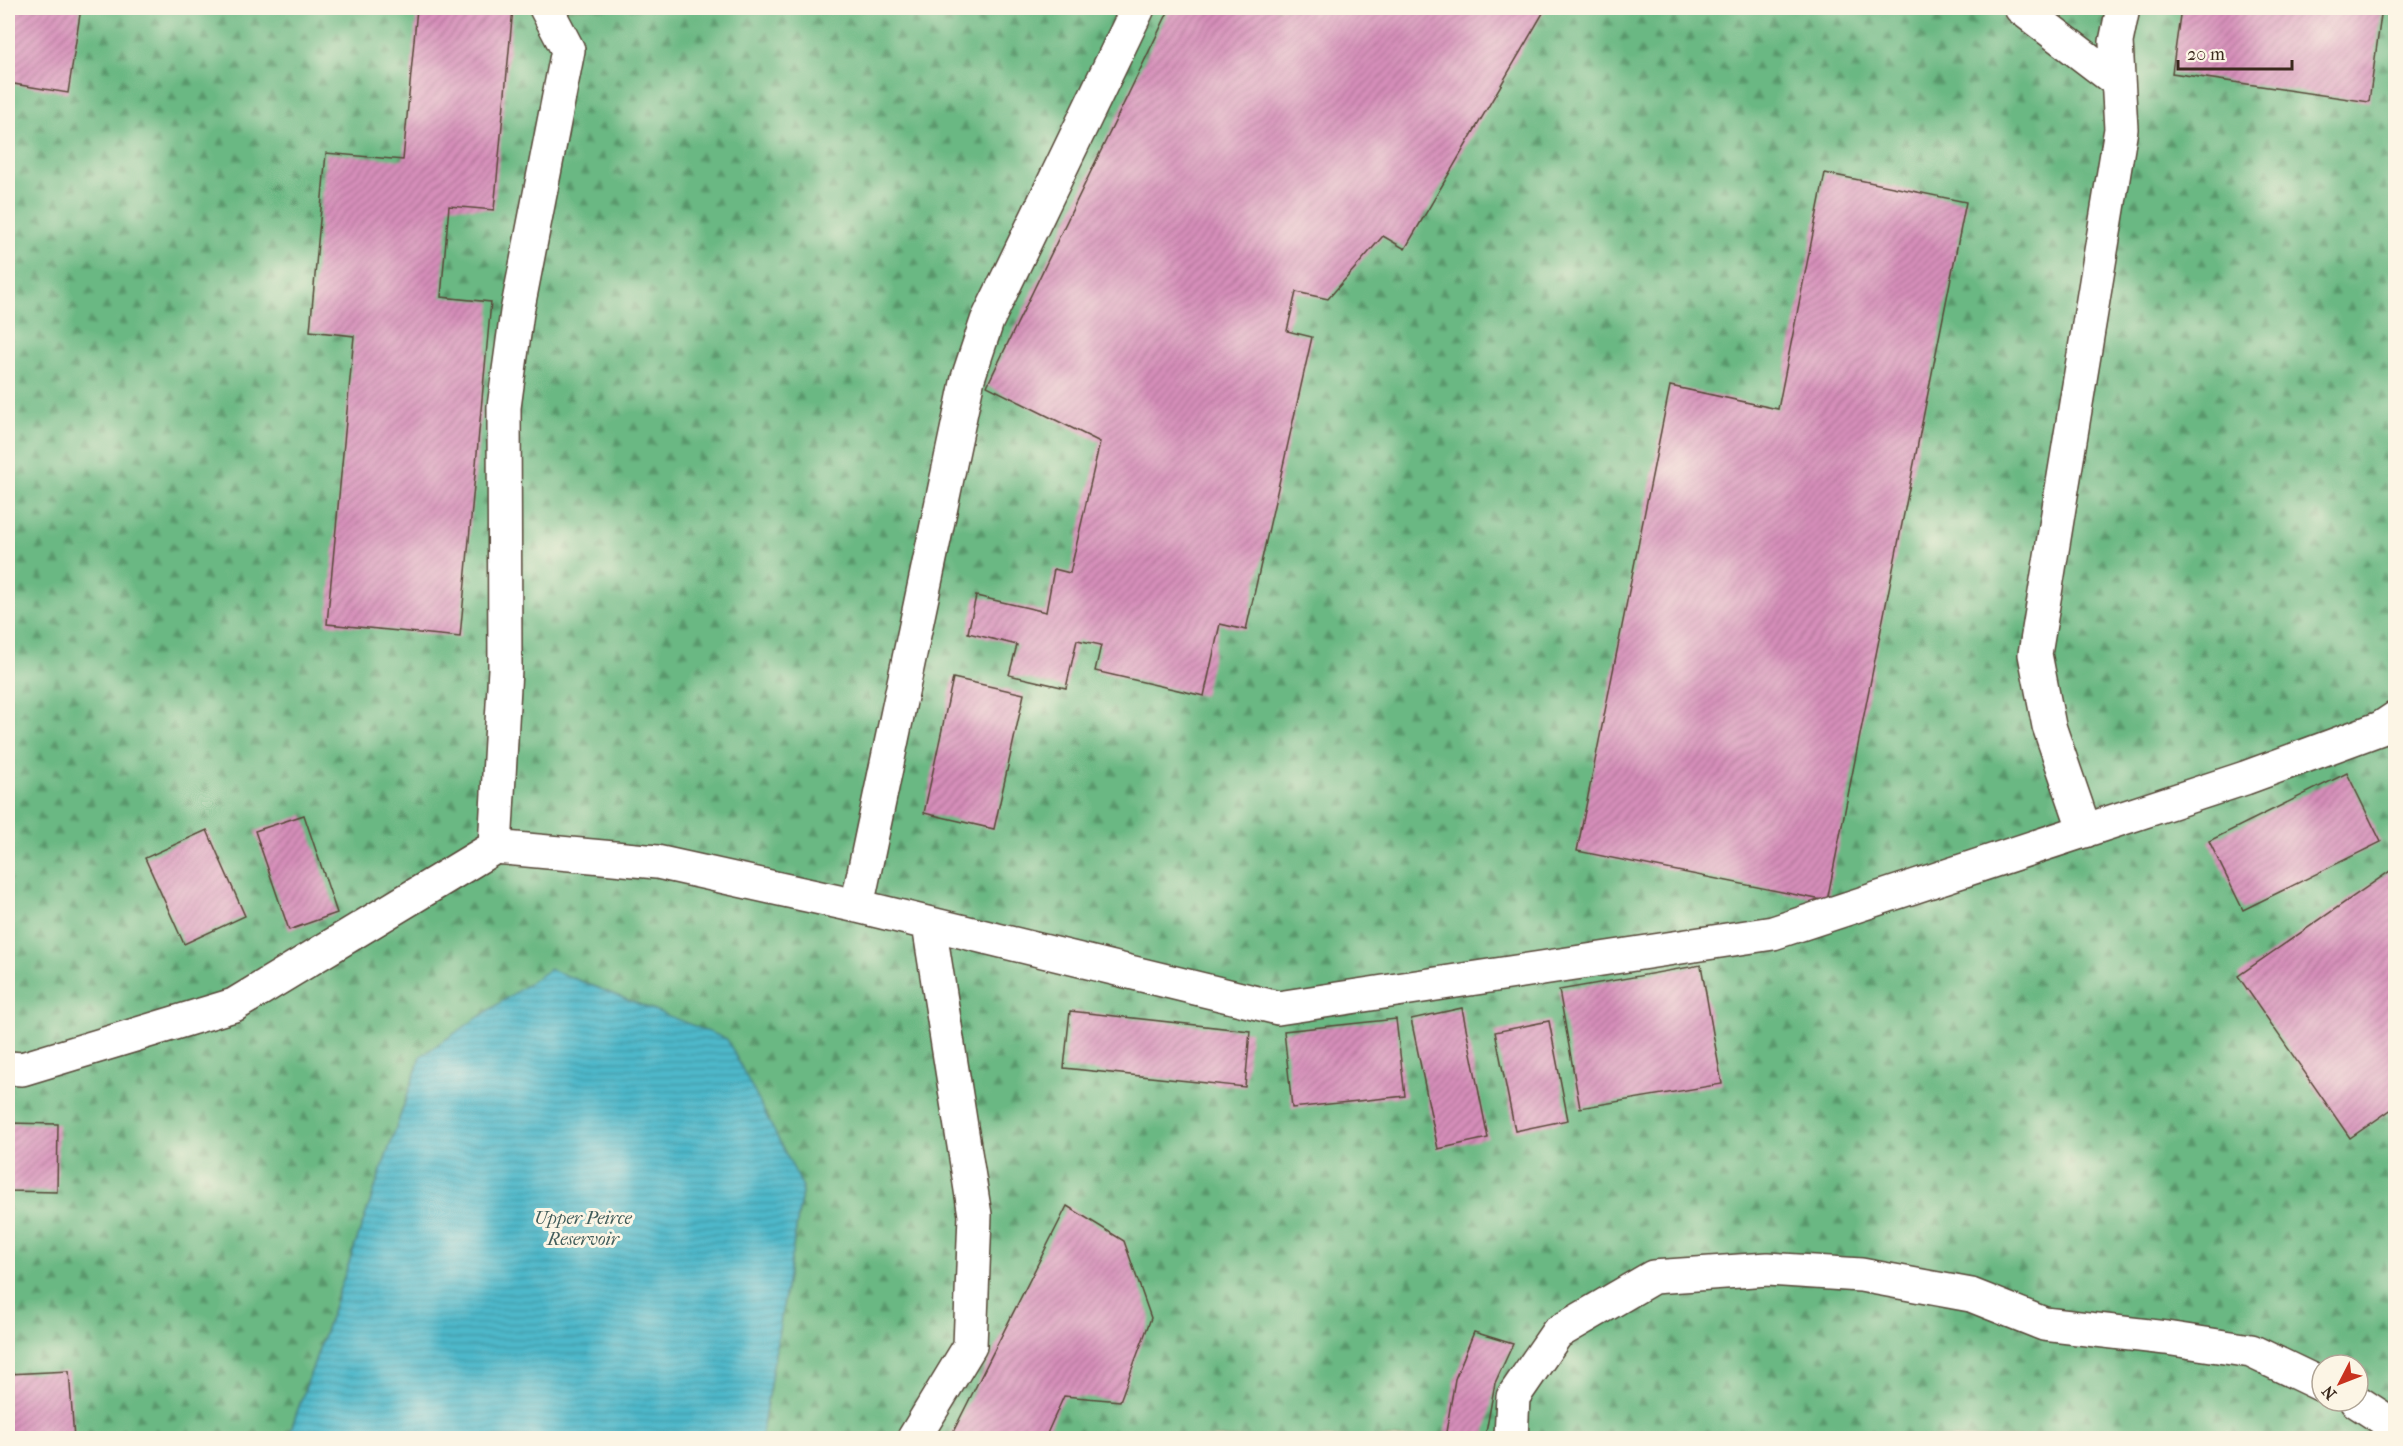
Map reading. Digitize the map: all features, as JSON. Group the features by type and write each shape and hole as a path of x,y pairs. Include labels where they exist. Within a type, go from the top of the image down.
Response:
{"lane":[{"path":"495,847 505,669 504,406 517,312 568,50 546,8"},
{"path":"857,906 968,378 987,321 1138,8"},
{"path":"2021,8 2118,82"},
{"path":"2085,831 2049,726 2035,654 2121,129 2115,42 2123,8"},
{"path":"8,1068 22,1069 234,1005 495,847 657,862 857,906 1278,1008 1773,933 2391,732"},
{"path":"914,1438 970,1346 975,1215 929,925"},
{"path":"1511,1438 1514,1397 1557,1333 1653,1277 1768,1269 1861,1275 1971,1295 2044,1324 2166,1338 2251,1351 2310,1379"},
{"path":"2370,1411 2396,1427"}],"green space":[{"path":"8,8 2395,8 2395,1438 1715,1438 1673,1432 1670,1438 761,1438 803,1187 421,1056 288,1438 8,1438"}],"water":[{"name":"Upper Peirce Reservoir","path":"550,969 727,1039 803,1187 761,1438 288,1438 421,1056"}],"building":[{"path":"8,8 81,8 68,93 8,83"},
{"path":"417,8 513,8 494,210 449,206 441,297 491,302 460,637 327,624 354,336 310,331 326,153 403,160"},
{"path":"1170,8 1546,8 1405,249 1383,236 1328,299 1296,292 1287,331 1312,337 1246,630 1220,624 1204,696 1095,671 1101,645 1077,640 1066,688 1009,675 1017,645 968,633 976,596 1046,612 1054,569 1070,573 1100,442 987,386"},
{"path":"2181,8 2382,8 2369,102 2172,73"},
{"path":"1825,173 1966,202 1827,901 1577,851 1670,386 1778,409"},
{"path":"953,678 1024,694 994,829 924,813"},
{"path":"2347,773 2381,842 2243,910 2209,841"},
{"path":"304,815 337,913 289,930 255,831"},
{"path":"207,830 245,916 184,944 145,858"},
{"path":"2396,867 2396,1106 2350,1138 2238,976"},
{"path":"1701,965 1722,1084 1580,1108 1559,990"},
{"path":"1462,1008 1488,1138 1438,1149 1411,1019"},
{"path":"1070,1011 1250,1031 1245,1087 1064,1068"},
{"path":"1396,1019 1405,1096 1292,1108 1284,1031"},
{"path":"1549,1021 1568,1120 1515,1131 1495,1032"},
{"path":"8,1123 58,1124 57,1192 8,1191"},
{"path":"1067,1206 1124,1241 1151,1318 1120,1401 1064,1396 1045,1438 950,1438"},
{"path":"1474,1332 1513,1344 1495,1383 1485,1438 1445,1438 1455,1379"},
{"path":"69,1371 74,1438 8,1438 8,1374"}]}
